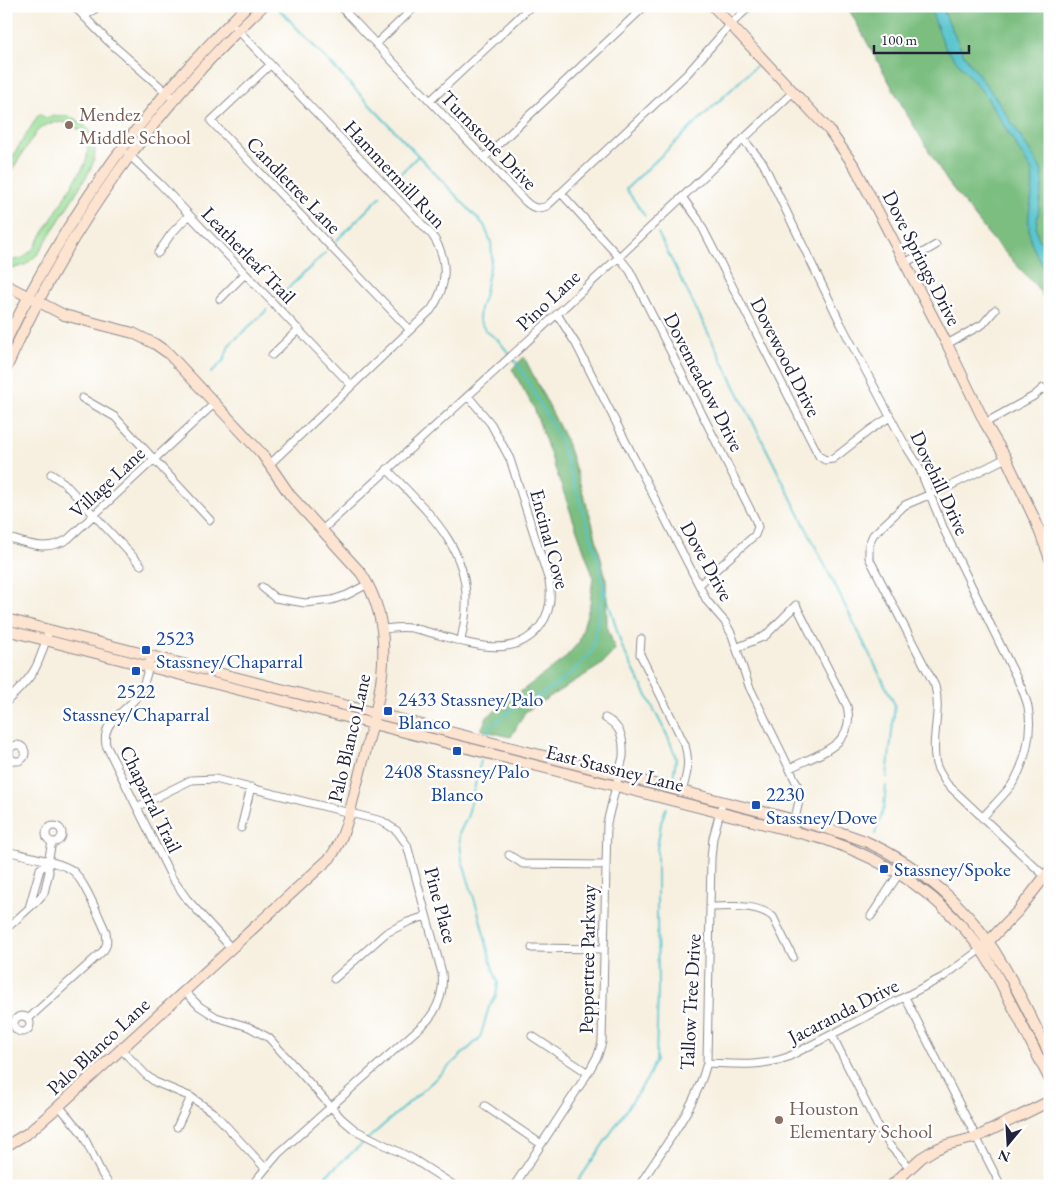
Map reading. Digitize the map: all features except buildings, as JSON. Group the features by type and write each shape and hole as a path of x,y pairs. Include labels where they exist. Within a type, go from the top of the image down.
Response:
{"main road":[{"path":"6,342 28,297 80,208 121,149 166,92 247,6"},
{"path":"6,369 38,302 89,215 130,156 174,100 238,30 263,6"},
{"name":"Dove Springs Drive","path":"713,6 828,130 855,168 947,344 985,423 1006,458 1036,522 1050,559"},
{"name":"Palo Blanco Lane","path":"6,285 75,319 133,333 155,344 168,354 216,403 270,464 284,487 353,563 368,584 378,606 382,629 383,673 375,713 349,813 339,844 330,858 60,1106 28,1133 6,1146"},
{"name":"East Stassney Lane","path":"6,619 665,787 792,831 828,840 853,849 900,873 940,903 984,946 1010,977 1050,1056"},
{"name":"East Stassney Lane","path":"6,630 662,798 795,820 863,840 906,864 928,879 960,907 984,946 1000,982 1050,1080"},
{"path":"984,946 1048,876"},
{"path":"892,1186 921,1158 934,1150 977,1137 1050,1101"}],"street":[{"path":"74,6 107,40 174,100"},
{"path":"84,16 100,6"},
{"name":"Turnstone Drive","path":"340,6 529,205 542,208 547,206 687,74 730,25 750,6"},
{"path":"376,44 416,6"},
{"path":"430,102 531,6"},
{"path":"484,158 645,6"},
{"name":"Hammermill Run","path":"230,22 436,241 442,252 445,266 442,289 430,310 270,464"},
{"name":"Candletree Lane","path":"270,64 211,121 410,330"},
{"name":"Pino Lane","path":"322,530 619,257 793,92"},
{"name":"Dovehill Drive","path":"743,139 763,163 841,324 904,443 918,465 945,532 1022,689 1028,706 1028,737 1026,752 1020,769 1011,786 982,818"},
{"name":"Leatherleaf Trail","path":"121,149 160,184 352,386"},
{"name":"Dovemeadow Drive","path":"561,193 630,271 758,527 755,535 699,584"},
{"name":"Dovewood Drive","path":"682,198 693,211 819,456 825,460 833,460 890,416"},
{"path":"158,253 171,234 189,215"},
{"path":"905,263 936,245"},
{"path":"220,299 245,274"},
{"path":"947,344 983,324 995,310"},
{"name":"Dove Drive","path":"557,314 576,344 708,601 732,634 749,686 798,784 800,797 792,831"},
{"path":"272,355 299,329"},
{"path":"985,423 1034,396 1043,388 1050,393"},
{"name":"Encinal Cove","path":"382,629 409,627 498,648 519,643 530,637 540,627 547,614 551,595 549,581 510,459 491,424 468,396"},
{"path":"82,398 111,413 210,520"},
{"name":"Village Lane","path":"6,537 34,546 52,546 68,539 216,403"},
{"path":"1006,458 952,485 905,504 873,535 869,544 869,558 935,686 938,705 935,753 937,765 947,784 982,818 1048,876"},
{"path":"387,469 437,523 454,548 464,574 466,596 461,640"},
{"path":"51,474 64,483 141,565"},
{"path":"262,587 275,598 305,603 332,600 347,595 368,584"},
{"path":"736,648 765,636 796,605 847,706 850,716 843,739 790,768"},
{"path":"6,702 27,683 33,674 39,663 49,630"},
{"path":"641,639 640,654 685,745 688,761 687,776 679,791"},
{"name":"Chaparral Trail","path":"152,656 138,695 110,723 105,737 107,748 172,878 179,889 232,949"},
{"name":"Peppertree Parkway","path":"514,1186 588,1073 598,1055 604,1034 607,823 622,756 622,735 613,722 604,718"},
{"name":"Pine Place","path":"137,807 191,780 215,779 382,821 393,828 407,845 442,973 443,986 438,1005 427,1021 278,1154 251,1186"},
{"path":"241,828 251,787"},
{"name":"Tallow Tree Drive","path":"639,1186 691,1106 700,1087 707,1063 712,848 721,807"},
{"path":"6,929 29,908 40,869 48,862 52,842"},
{"path":"6,852 68,868 76,874 106,932 107,942 104,949 28,1019"},
{"path":"509,855 523,864 606,865"},
{"path":"871,916 906,864"},
{"path":"710,907 756,908 768,912 773,917 793,957"},
{"path":"334,979 386,933 408,922 426,916"},
{"name":"Jacaranda Drive","path":"707,1063 755,1065 777,1061 943,978 984,946"},
{"path":"532,948 604,949"},
{"path":"184,991 199,1006 216,1018 249,1026 269,1038 348,1125 413,1159 455,1186"},
{"path":"905,997 1001,1186"},
{"path":"832,1035 877,1125 890,1146 910,1168"},
{"path":"532,1036 588,1073"},
{"path":"121,1049 155,1082 191,1098 216,1114 265,1168"},
{"path":"177,1127 191,1098"},
{"path":"60,1106 82,1133 110,1186"},
{"path":"485,1106 541,1144"}],"green space":[{"path":"847,6 1050,6 1050,306 1036,286 989,235 947,181 908,116"},
{"path":"39,114 45,118 70,117 79,121 87,128 92,138 95,148 94,160 89,172 38,254 25,265 6,268 6,262 23,258 34,248 85,164 86,142 82,134 76,127 58,122 47,125 37,131 6,179 6,167"},
{"path":"524,357 567,442 592,522 606,579 607,625 615,650 601,665 525,712 511,737 481,730 487,717 564,659 579,642 590,604 593,576 534,408 512,369"}],"water":[{"path":"929,6 941,6 964,55 998,101 1041,169 1043,180 1036,228 1038,237 1050,258 1050,275 1036,254 1029,232 1032,172 986,96 945,47"}],"waterway":[{"path":"276,6 484,225 491,242 492,256 479,320 486,331 498,340 520,367 560,440 599,562 604,587 622,647 669,739 676,758 673,780"},
{"path":"645,216 626,189 756,66"},
{"path":"393,181 418,156"},
{"path":"336,241 381,196"},
{"path":"658,233 895,705 887,777"},
{"path":"279,297 325,253"},
{"path":"211,373 224,360 229,345 267,310"},
{"path":"489,733 490,726 512,710 544,693 568,676 587,658 593,647 603,589"},
{"path":"314,1186 480,1038 489,1007 496,996 498,983 462,860 459,834 468,815 481,760"},
{"path":"875,834 884,807 886,786"},
{"path":"575,1186 647,1079 656,1060 658,990 657,849 661,823 666,808"}],"place":[{"name":"Mendez Middle School","path":"69,125"},
{"name":"2523 Stassney/Chaparral","path":"146,650"},
{"name":"2522 Stassney/Chaparral","path":"136,671"},
{"name":"2433 Stassney/Palo Blanco","path":"388,711"},
{"name":"2408 Stassney/Palo Blanco","path":"457,751"},
{"name":"2230 Stassney/Dove","path":"756,805"},
{"name":"Stassney/Spoke","path":"884,869"},
{"name":"Houston Elementary School","path":"779,1120"}]}
